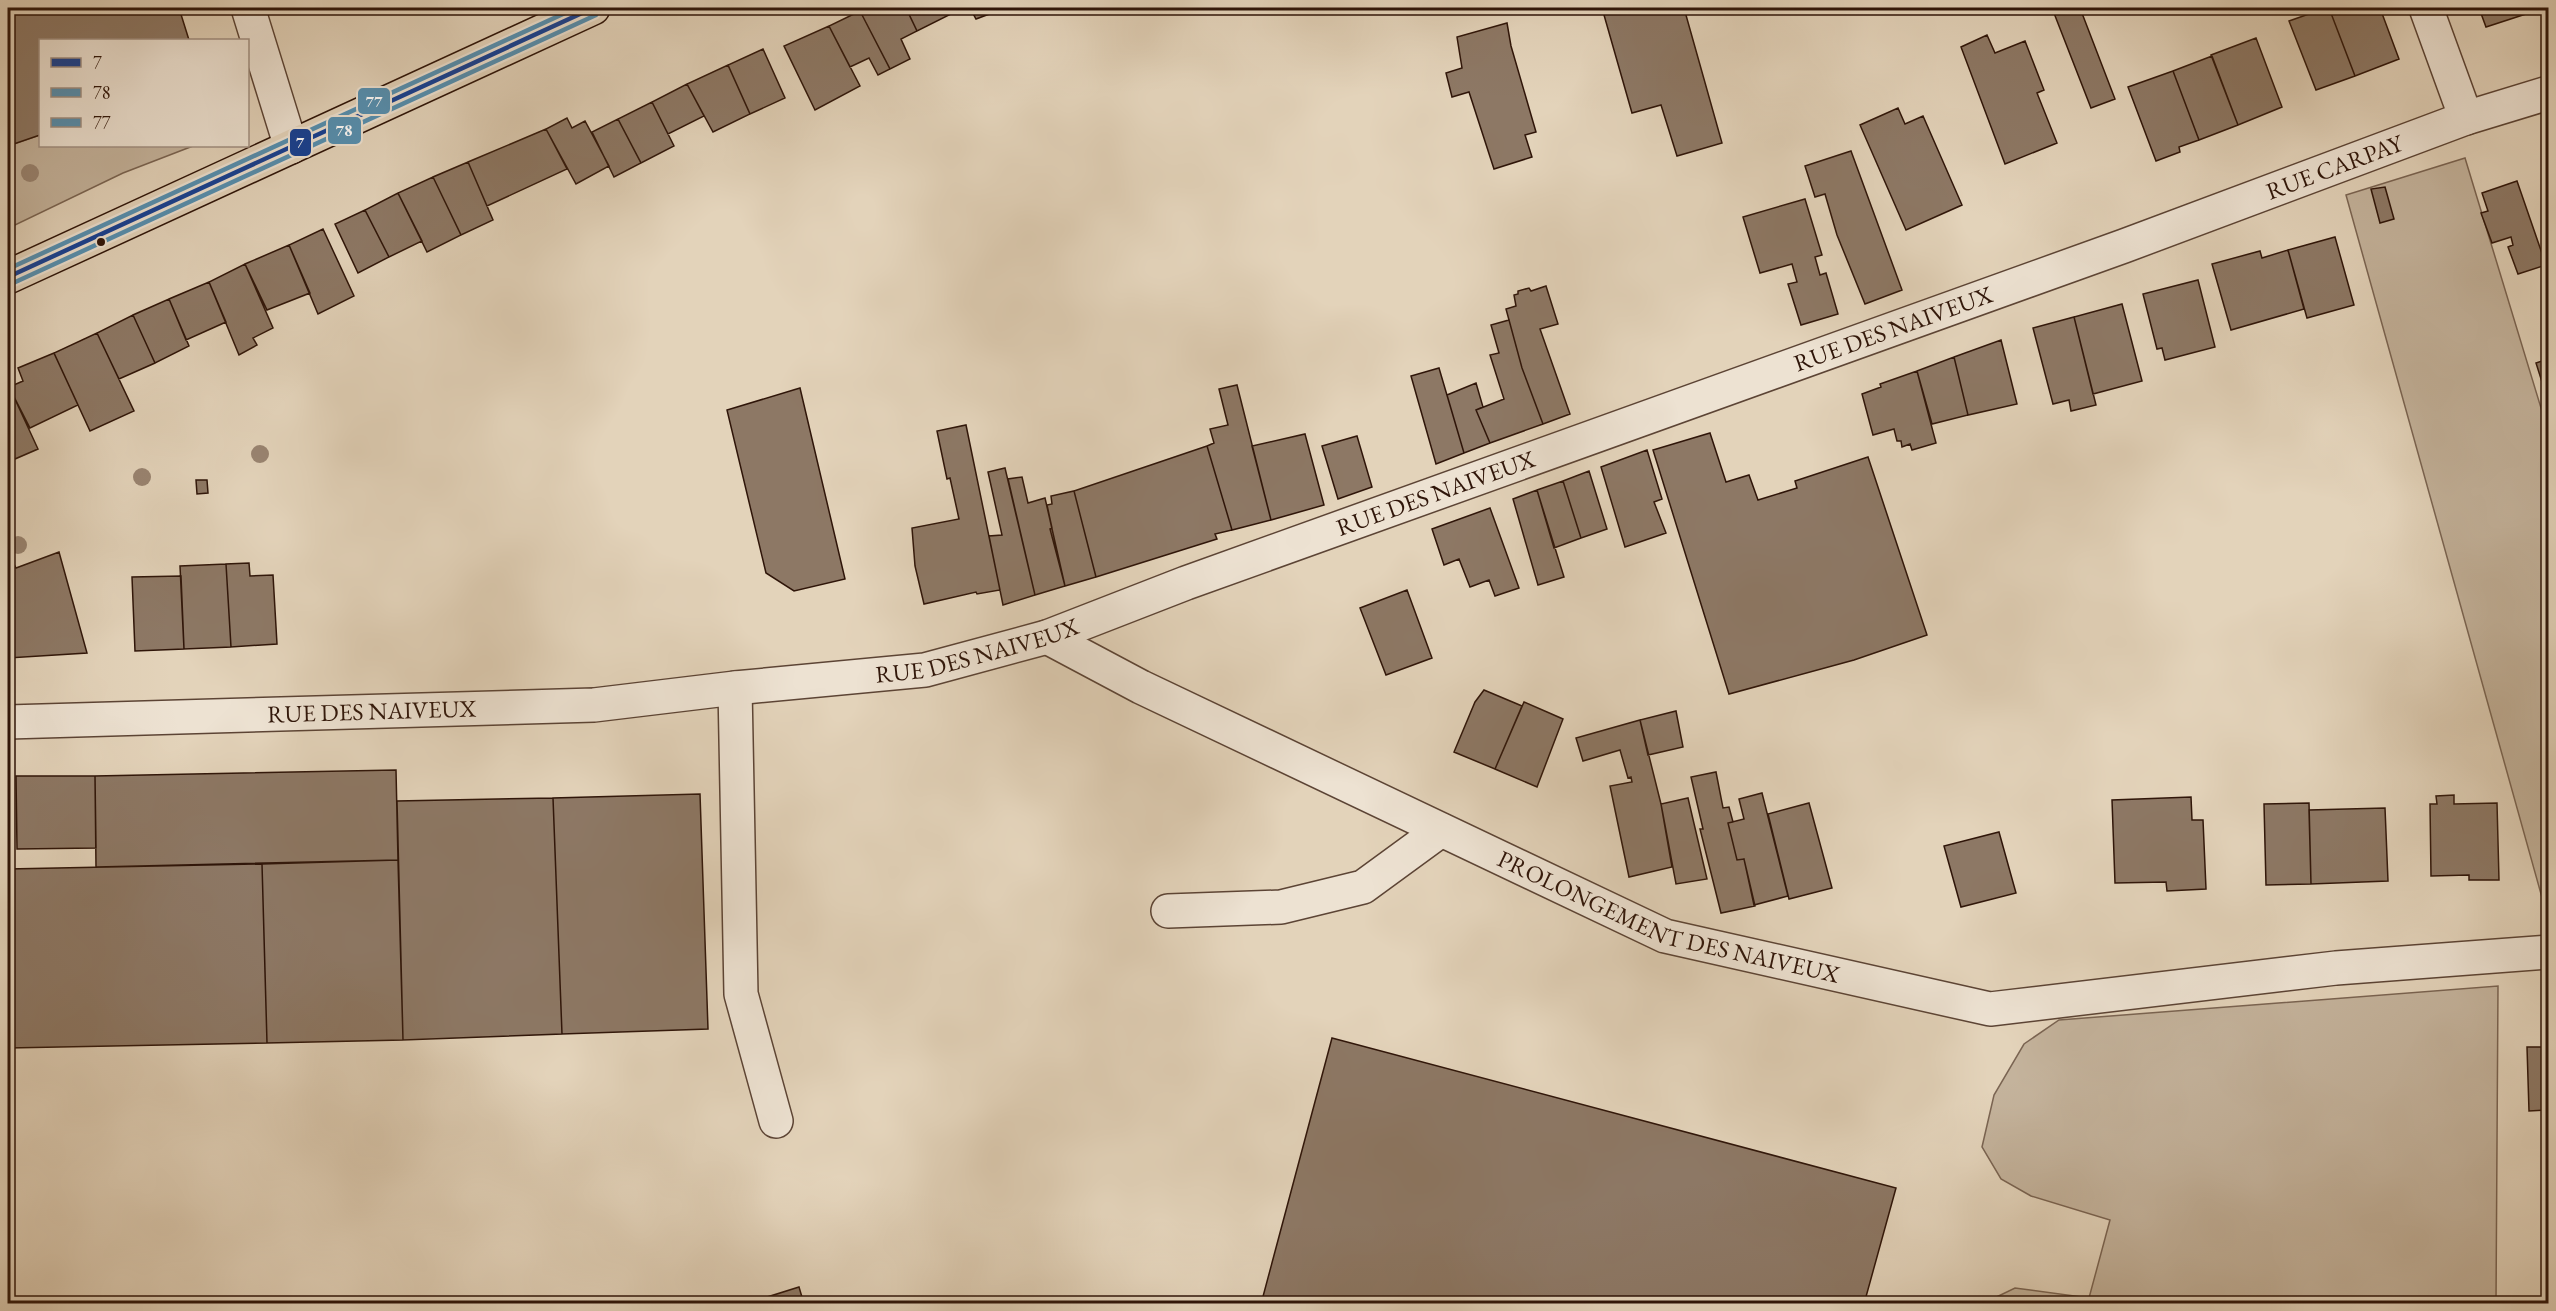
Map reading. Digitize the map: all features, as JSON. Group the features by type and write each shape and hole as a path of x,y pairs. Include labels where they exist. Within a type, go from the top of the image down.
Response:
{"main road":[{"path":"8,277 593,8"}],"street":[{"path":"248,8 291,147"},
{"path":"2426,8 2466,118"},
{"name":"RUE CARPAY","path":"2124,246 2466,118 2548,93"},
{"name":"RUE DES NAIVEUX","path":"8,722 594,705 735,688 925,670 1047,637 1130,607 1186,583 2124,246"},
{"name":"PROLONGEMENT DES NAIVEUX","path":"1047,637 1141,687 1665,936 1990,1009 2336,968 2548,952"},
{"path":"735,688 741,994 776,1121"},
{"path":"1168,911 1281,907 1363,887 1442,830"}],"shaded area":[{"path":"39,135 39,147 190,147 123,173 13,226 8,212 8,146"},
{"path":"2465,158 2548,431 2548,919 2346,195"},
{"path":"2498,986 2496,1303 1984,1303 2015,1288 2089,1298 2110,1220 2031,1196 2001,1179 1982,1147 1994,1095 2024,1044 2059,1020"},
{"path":"2548,1157 2548,1228 2544,1228 2543,1158"}],"building":[{"path":"8,8 179,8 189,39 39,39 39,135 8,146"},
{"path":"868,8 906,8 917,31 901,39 910,59 890,69 860,11"},
{"path":"906,8 950,8 953,13 917,31"},
{"path":"970,8 989,8 992,13 976,19"},
{"path":"1602,8 1684,8 1722,143 1677,156 1661,105 1632,113"},
{"path":"2052,8 2080,8 2115,99 2091,108"},
{"path":"2329,8 2355,76 2316,90 2289,21"},
{"path":"2329,8 2380,8 2399,59 2355,76"},
{"path":"2479,8 2524,8 2526,14 2486,27"},
{"path":"2524,8 2546,8 2526,14"},
{"path":"860,11 890,69 878,75 869,58 850,67 829,26"},
{"path":"1507,23 1511,46 1536,132 1525,135 1532,157 1494,169 1469,92 1452,97 1446,73 1462,68 1457,37"},
{"path":"829,26 860,86 815,110 784,46"},
{"path":"1987,35 1995,53 2025,41 2044,90 2037,93 2057,143 2005,164 1961,47"},
{"path":"2256,38 2282,107 2238,125 2211,55"},
{"path":"763,49 785,98 750,114 728,65"},
{"path":"2212,56 2238,125 2199,140 2173,71"},
{"path":"728,65 750,114 713,132 687,84"},
{"path":"2173,71 2199,140 2179,147 2180,152 2156,161 2128,87"},
{"path":"687,84 704,116 668,134 652,102"},
{"path":"652,102 674,146 641,163 618,119"},
{"path":"1898,108 1905,124 1923,116 1962,205 1906,230 1860,125"},
{"path":"567,118 572,128 585,121 609,166 576,184 546,129"},
{"path":"618,119 641,163 614,177 592,132"},
{"path":"546,129 567,169 487,206 468,162"},
{"path":"1851,151 1902,290 1865,304 1837,235 1825,194 1815,197 1805,166"},
{"path":"468,162 493,220 461,235 433,177"},
{"path":"433,177 461,235 427,252 398,193"},
{"path":"2517,181 2546,265 2518,274 2508,247 2513,245 2511,237 2492,243 2481,213 2488,211 2482,193"},
{"path":"2385,187 2394,219 2380,223 2371,189"},
{"path":"398,193 422,241 389,257 365,210"},
{"path":"1805,199 1822,255 1815,257 1820,275 1826,273 1838,314 1801,325 1788,284 1797,282 1792,264 1760,273 1743,217"},
{"path":"365,210 389,257 358,273 335,224"},
{"path":"323,229 354,296 318,314 289,245"},
{"path":"2335,237 2354,305 2307,318 2288,250"},
{"path":"289,245 310,293 267,310 245,264"},
{"path":"2288,250 2304,309 2231,330 2212,264 2260,251 2262,258"},
{"path":"245,264 273,328 253,338 257,345 239,355 209,282"},
{"path":"2198,280 2215,347 2165,360 2162,348 2157,349 2143,294"},
{"path":"209,282 226,322 186,340 169,299"},
{"path":"1546,286 1558,324 1540,329 1570,414 1543,424 1522,368 1506,309 1516,306 1514,295 1518,294 1518,291 1529,288 1531,291"},
{"path":"169,299 189,346 155,363 133,315"},
{"path":"2122,304 2142,381 2093,394 2074,317"},
{"path":"133,315 155,363 119,379 97,333"},
{"path":"2074,317 2096,405 2071,411 2069,400 2053,404 2033,328"},
{"path":"1509,320 1522,368 1543,424 1490,443 1476,410 1504,399 1490,355 1499,353 1491,325"},
{"path":"97,333 134,411 90,431 54,353"},
{"path":"2001,340 2017,404 1968,415 1954,357"},
{"path":"54,353 78,405 30,428 9,387 23,381 18,368"},
{"path":"1954,357 1968,415 1932,424 1917,371"},
{"path":"2548,359 2548,401 2536,363"},
{"path":"1439,368 1464,453 1436,464 1411,376"},
{"path":"1917,371 1936,443 1912,450 1910,444 1902,447 1901,441 1897,441 1894,429 1873,435 1862,394 1881,387 1880,384"},
{"path":"1476,383 1483,407 1476,410 1490,443 1464,453 1447,395"},
{"path":"8,384 38,449 8,462"},
{"path":"1237,385 1271,520 1232,530 1207,446 1214,443 1210,429 1228,425 1219,389"},
{"path":"800,388 845,579 794,591 766,573 727,410"},
{"path":"966,425 1000,590 977,594 976,592 924,604 915,566 912,528 959,519 950,478 947,479 937,431"},
{"path":"1710,433 1726,482 1749,475 1758,500 1797,488 1795,481 1868,457 1927,635 1854,660 1729,694 1653,450"},
{"path":"1305,434 1324,505 1271,520 1252,446"},
{"path":"1357,436 1372,487 1338,499 1322,446"},
{"path":"1207,446 1232,530 1215,534 1217,539 1096,577 1074,491"},
{"path":"1647,450 1662,499 1654,502 1666,533 1625,547 1601,467"},
{"path":"1005,468 1035,595 1003,605 989,536 1002,535 988,472"},
{"path":"1589,471 1607,529 1581,538 1563,481"},
{"path":"1022,477 1028,503 1045,498 1065,586 1035,595 1008,479"},
{"path":"196,480 207,480 208,493 197,494"},
{"path":"1563,481 1581,538 1554,548 1537,490"},
{"path":"1537,490 1564,577 1538,585 1513,499"},
{"path":"1074,491 1096,577 1065,586 1050,529 1052,528 1047,505 1052,504 1051,496"},
{"path":"1490,508 1519,588 1495,596 1489,580 1470,587 1459,559 1444,565 1432,529"},
{"path":"8,552 16,568 59,552 87,653 8,658"},
{"path":"249,563 250,576 273,575 277,644 231,647 226,564"},
{"path":"226,564 231,647 184,649 180,566"},
{"path":"181,576 184,649 135,651 132,577"},
{"path":"1407,590 1432,658 1386,675 1360,608"},
{"path":"1484,690 1522,706 1495,769 1454,752 1475,702"},
{"path":"1524,702 1563,719 1537,787 1495,769"},
{"path":"1676,711 1683,747 1648,755 1640,720"},
{"path":"1640,720 1661,804 1672,867 1629,877 1610,786 1632,782 1631,777 1628,778 1620,750 1583,761 1576,738"},
{"path":"396,770 398,860 96,867 95,776"},
{"path":"1716,772 1723,808 1729,807 1733,822 1728,823 1737,860 1744,859 1755,906 1721,913 1700,829 1703,829 1691,777"},
{"path":"16,776 95,776 96,848 17,849"},
{"path":"1762,793 1788,896 1754,905 1744,859 1737,860 1728,823 1744,819 1739,799"},
{"path":"700,794 708,1029 562,1034 553,798"},
{"path":"2454,795 2454,804 2497,803 2499,880 2469,880 2469,875 2431,876 2430,804 2437,804 2436,796"},
{"path":"2191,797 2192,820 2203,820 2206,889 2167,891 2166,882 2115,883 2112,800"},
{"path":"553,798 562,1034 403,1040 397,801"},
{"path":"1688,798 1707,879 1676,884 1661,804"},
{"path":"1809,803 1832,888 1789,899 1768,814"},
{"path":"2309,803 2311,884 2266,885 2264,804"},
{"path":"2385,808 2388,881 2311,884 2309,810"},
{"path":"1999,832 2016,893 1961,907 1944,846"},
{"path":"398,860 403,1040 267,1043 262,864"},
{"path":"262,864 267,1043 8,1048 8,869"},
{"path":"1332,1038 1896,1188 1864,1304 1261,1304"},
{"path":"2527,1047 2548,1047 2548,1110 2529,1111"},
{"path":"799,1287 804,1304 745,1304"}],"transit line":[{"name":"77","path":"8,269 576,8"},
{"name":"7","path":"8,277 593,8"},
{"name":"78","path":"11,284 596,15"}]}
